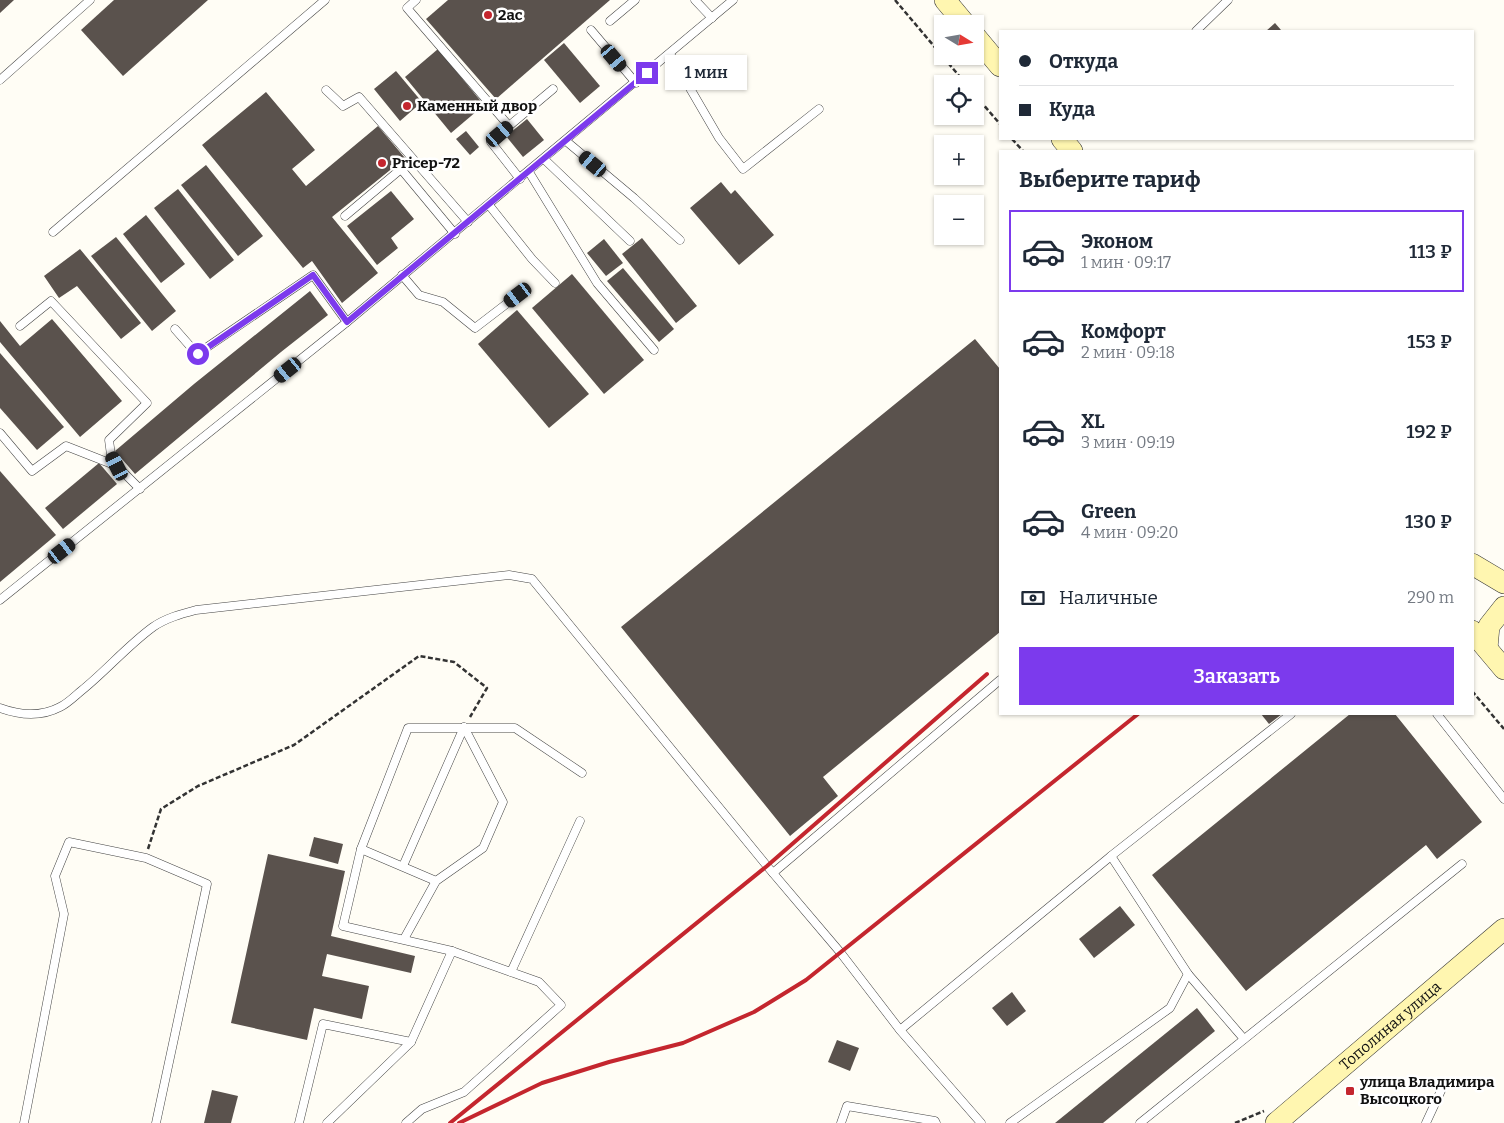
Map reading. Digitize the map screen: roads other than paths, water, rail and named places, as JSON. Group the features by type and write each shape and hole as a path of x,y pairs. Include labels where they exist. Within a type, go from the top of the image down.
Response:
{"main road":[{"path":"945,0 958,15"},
{"path":"984,47 999,65"},
{"path":"1063,140 1071,150"},
{"path":"1474,565 1504,582"},
{"path":"1487,648 1489,626 1504,607"},
{"path":"1474,633 1504,669"},
{"name":"Тополиная улица","path":"1276,1123 1504,928"}],"lane":[{"path":"0,80 90,0"},
{"path":"54,232 325,0"},
{"path":"416,0 407,8 508,126"},
{"path":"610,21 635,0"},
{"path":"695,0 712,18"},
{"path":"0,600 455,234 733,0"},
{"path":"1197,30 1228,0"},
{"path":"591,30 636,83"},
{"path":"670,54 720,138 743,169 819,109"},
{"path":"520,179 490,142 553,89"},
{"path":"326,90 344,106 359,98 468,222"},
{"path":"566,141 634,198 680,240"},
{"path":"544,159 630,241"},
{"path":"345,216 401,169 455,234"},
{"path":"528,172 597,283 654,350"},
{"path":"489,205 532,259 556,283"},
{"path":"175,329 198,354 313,275 347,322"},
{"path":"402,275 419,295 443,302 475,328 518,295"},
{"path":"20,326 51,301 147,403 109,440 111,455 117,466 140,489"},
{"path":"0,433 32,471 66,446 117,466"},
{"path":"0,708 27,714 60,707 92,683 155,626 171,617 196,610 509,576 532,579 840,952 900,1030 981,1123"},
{"path":"773,873 999,681"},
{"path":"900,1030 1111,856 1290,715"},
{"path":"1438,715 1504,800"},
{"path":"403,866 464,727"},
{"path":"404,940 436,880 484,848 503,802 464,727"},
{"path":"406,1123 422,1109 464,1092 561,1005 539,982 452,951 343,926 361,849 408,728 516,728 582,773"},
{"path":"511,972 580,821"},
{"path":"24,1123 64,914 55,876 69,842 146,858 207,884 156,1123"},
{"path":"361,849 436,880"},
{"path":"1111,856 1188,974 1244,1039"},
{"path":"1140,1123 1462,864"},
{"path":"327,1123 411,1042 452,951"},
{"path":"1010,1123 1170,1008 1188,974"},
{"path":"299,1123 323,1024 411,1042"},
{"path":"1426,1123 1445,1082"},
{"path":"841,1123 847,1106 935,1121 936,1123"}],"railway":[{"path":"450,1123 767,866 987,674"},
{"path":"459,1123 542,1083 609,1062 683,1043 754,1012 806,980 1137,715"}],"place":[{"name":"2ас","path":"488,15"},
{"name":"Каменный двор","path":"407,106"},
{"name":"Pricep-72","path":"382,163"},
{"name":"улица Владимира Высоцкого","path":"1350,1091"}]}
